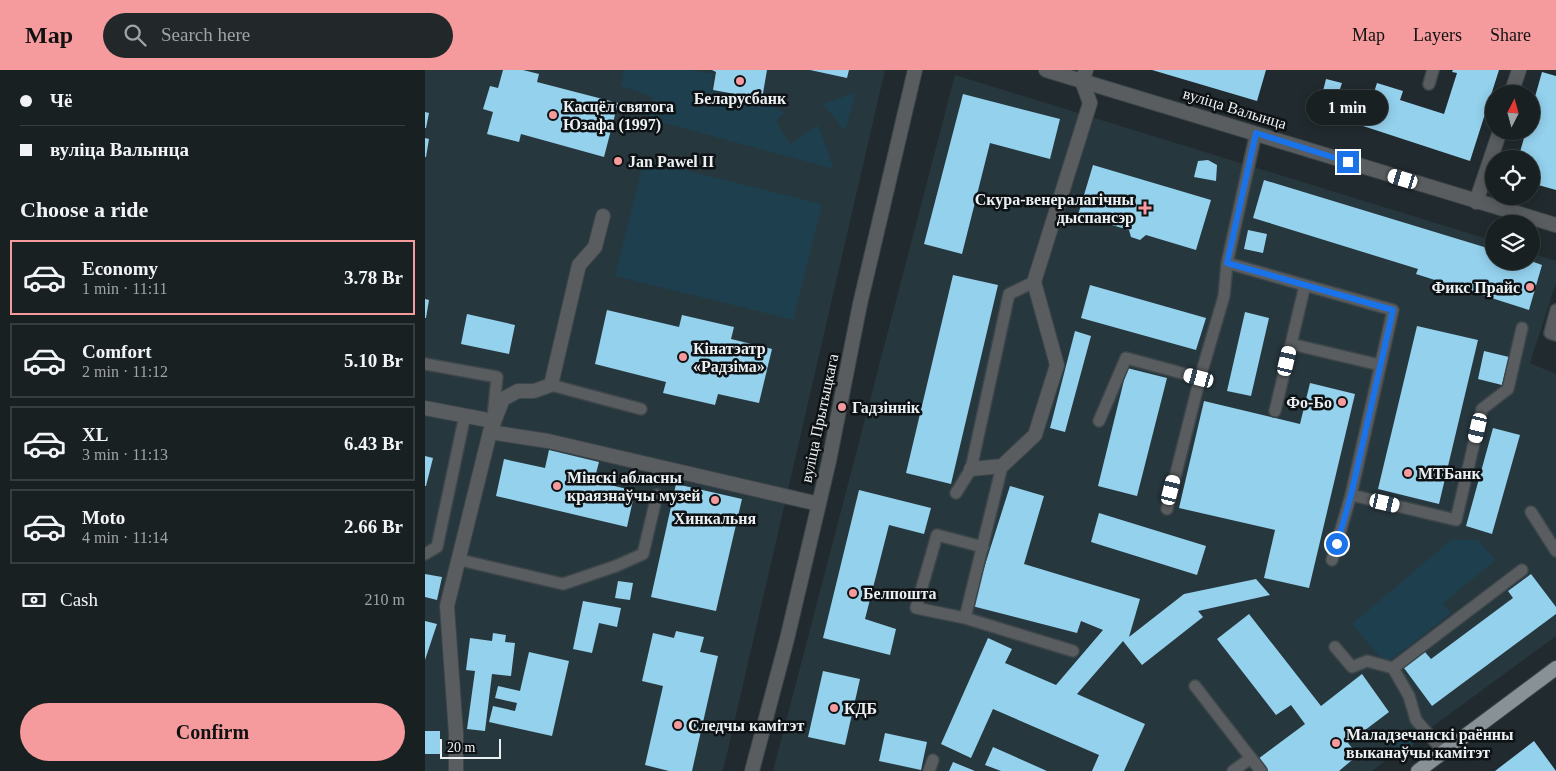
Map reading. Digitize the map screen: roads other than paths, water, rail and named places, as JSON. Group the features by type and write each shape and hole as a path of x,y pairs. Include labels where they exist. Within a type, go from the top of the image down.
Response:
{"main road":[{"path":"1418,771 1556,668"}],"street":[{"name":"вуліца Прытыцкага","path":"752,771 787,639 819,504 883,200 915,70"},
{"name":"вуліца Валынца","path":"1046,70 1084,75 1256,133 1556,225"},
{"path":"1514,85 1519,70"},
{"path":"971,469 1002,466 1035,435 1057,365 1034,282 1091,103 1084,75"},
{"path":"1476,202 1497,140"},
{"path":"456,771 456,734 447,606 460,560 491,426 503,399 518,391 534,391 551,385 579,265 595,247 603,216"},
{"path":"425,408 465,416 491,426 548,441 819,504"}],"lane":[{"path":"1429,84 1433,70"},
{"path":"1167,509 1199,378 1223,296 1227,263 1256,133"},
{"path":"1227,263 1393,310 1351,495 1332,560"},
{"path":"956,493 971,469 1009,294 1034,282"},
{"path":"1275,411 1305,285"},
{"path":"1556,310 1550,333 1556,335"},
{"path":"1351,495 1456,520 1482,409 1507,389 1522,328"},
{"path":"1291,344 1379,365"},
{"path":"1099,421 1126,358 1199,378"},
{"path":"425,364 497,377 491,426"},
{"path":"551,385 641,409"},
{"path":"425,554 437,547 465,416"},
{"path":"965,618 1002,466"},
{"path":"460,560 563,584 616,566 643,554 657,496"},
{"path":"1531,512 1556,550"},
{"path":"983,547 937,535 916,608 965,618 1073,651"},
{"path":"1393,668 1522,570"},
{"path":"1335,647 1351,667 1367,661 1393,668 1409,696 1416,720 1444,752"},
{"path":"1195,686 1261,771"},
{"path":"1233,771 1251,758"}],"place":[{"name":"Беларусбанк","path":"740,81"},
{"name":"Касцёл святога Юзафа (1997)","path":"553,115"},
{"name":"Jan Pawel II","path":"618,161"},
{"name":"Скура-венералагічны дыспансэр","path":"1145,208"},
{"name":"Фикс Прайс","path":"1530,287"},
{"name":"Кінатэатр «Радзіма»","path":"683,357"},
{"name":"Фо-Бо","path":"1342,402"},
{"name":"Гадзіннік","path":"842,407"},
{"name":"МТБанк","path":"1408,473"},
{"name":"Мінскі абласны краязнаўчы музей","path":"557,486"},
{"name":"Хинкальня","path":"715,500"},
{"name":"Белпошта","path":"853,593"},
{"name":"КДБ","path":"834,708"},
{"name":"Следчы камітэт","path":"678,725"},
{"name":"Маладзечанскі раённы выканаўчы камітэт","path":"1336,743"}]}
